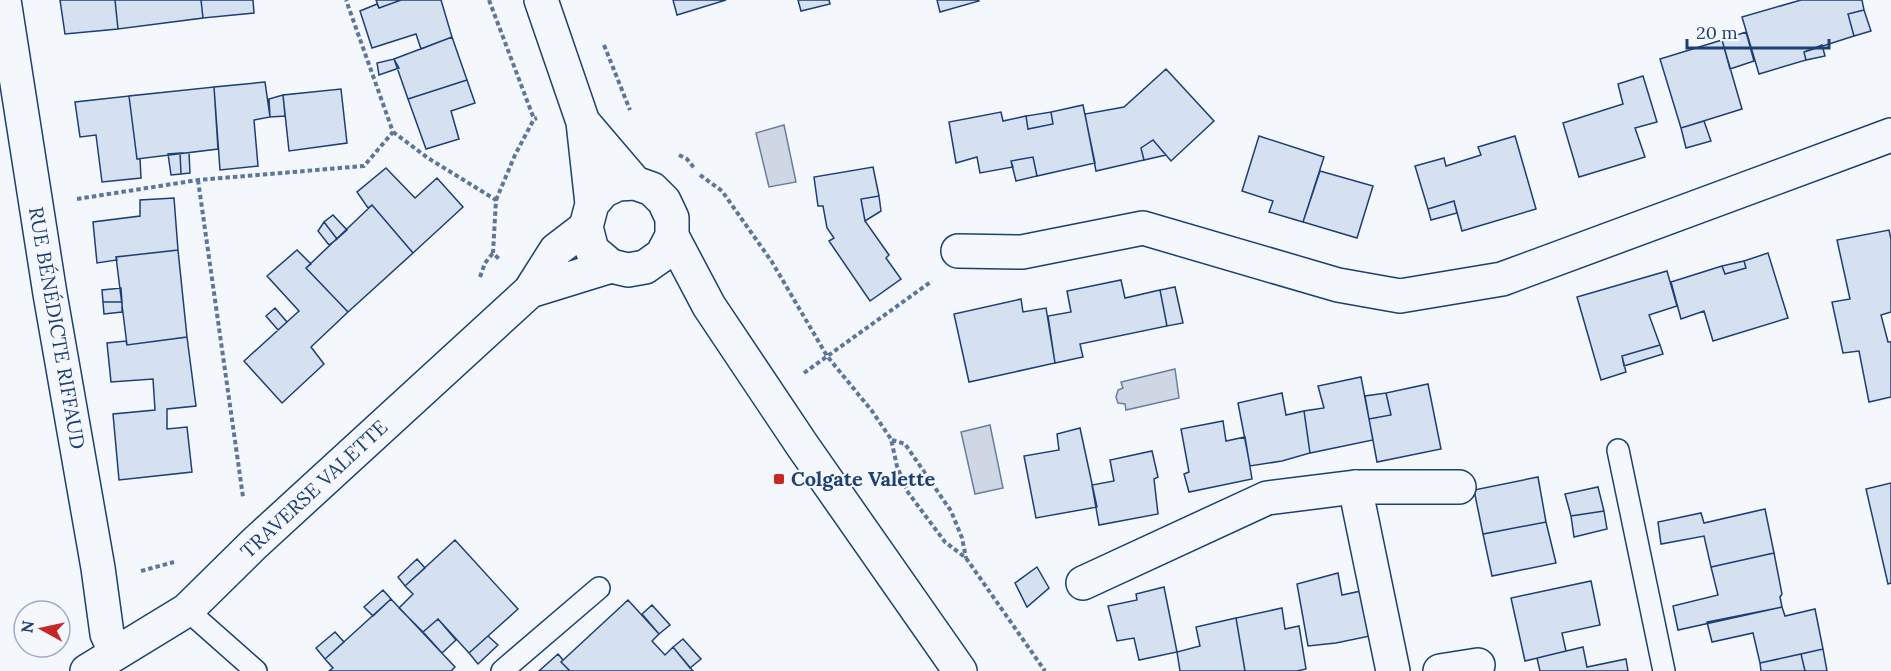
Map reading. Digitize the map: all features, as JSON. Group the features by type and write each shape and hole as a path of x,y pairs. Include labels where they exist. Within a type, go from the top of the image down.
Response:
{"street":[{"name":"RUE BÉNÉDICTE RIFFAUD","path":"4,0 107,634 116,653"},
{"path":"541,0 583,122 589,215 592,250 611,266 628,270 645,267 662,255 672,236 672,218 664,201 652,189 635,183 618,184 603,191 589,215"},
{"path":"583,122 635,183"},
{"path":"958,251 1022,252 1143,228 1338,285 1400,296 1502,279 1891,135"},
{"name":"TRAVERSE VALETTE","path":"87,671 187,610 254,544 530,291 556,250 589,215"},
{"path":"672,236 709,306 802,445 960,671"},
{"name":"TRAVERSE VALETTE","path":"530,291 611,266"},
{"path":"645,267 709,306"},
{"path":"1083,583 1268,498 1355,487 1459,487"},
{"path":"1355,487 1393,671"},
{"path":"1440,671 1478,665"}],"lane":[{"path":"1618,450 1664,671"},
{"path":"502,671 599,588"},
{"path":"187,610 256,671"}],"path":[{"path":"346,0 393,132 428,158 496,200"},
{"path":"489,0 534,119"},
{"path":"603,43 633,118"},
{"path":"482,275 485,263 493,253 496,200 515,155 534,119 543,116"},
{"path":"73,200 198,180 364,166 393,132"},
{"path":"678,154 687,159 702,178 722,191 765,253 827,357 872,411 891,440 897,466 908,491 945,542 966,558 1045,671"},
{"path":"198,180 244,502"},
{"path":"800,375 928,285 958,251"},
{"path":"493,253 530,291"},
{"path":"891,440 904,444 951,511 962,538 966,558"}],"shaded area":[{"path":"784,125 796,182 769,187 756,133"},
{"path":"1175,369 1179,398 1126,410 1125,404 1118,403 1116,397 1118,390 1123,388 1121,382"},
{"path":"990,425 1003,488 975,494 961,432"}],"building":[{"path":"60,0 115,0 118,29 65,34"},
{"path":"115,0 201,0 203,18 118,29"},
{"path":"201,0 253,0 254,13 203,18"},
{"path":"376,0 401,0 379,8"},
{"path":"401,0 441,0 452,37 421,49 416,34 372,48 360,11 377,4 379,8"},
{"path":"673,0 726,0 677,15"},
{"path":"798,0 829,0 830,4 801,11"},
{"path":"937,0 978,0 979,1 940,12"},
{"path":"1801,0 1862,0 1864,10 1848,14 1854,36 1804,52 1806,60 1759,74 1742,17"},
{"path":"1864,10 1871,31 1854,36 1848,14"},
{"path":"1746,32 1754,61 1730,69 1722,40"},
{"path":"452,37 467,80 408,99 394,59"},
{"path":"1722,40 1742,109 1681,128 1660,59"},
{"path":"1822,45 1825,56 1806,60 1804,52"},
{"path":"394,59 399,68 379,75 377,63"},
{"path":"1166,69 1214,121 1171,161 1153,140 1141,148 1144,160 1096,171 1085,114 1124,107"},
{"path":"1643,76 1657,122 1635,128 1645,157 1579,177 1563,123 1623,104 1618,84"},
{"path":"467,80 475,103 451,111 459,139 426,149 408,99"},
{"path":"265,82 270,117 254,120 258,166 220,170 214,87"},
{"path":"214,87 218,149 137,159 129,96"},
{"path":"341,89 347,143 289,151 283,95"},
{"path":"283,95 285,116 270,117 269,99"},
{"path":"129,96 141,178 102,182 96,135 80,137 75,102"},
{"path":"1083,105 1095,163 1037,176 1033,157 1011,161 1013,167 980,173 977,157 956,163 949,122 1001,112 1003,121 1026,116 1028,129 1053,124 1051,112"},
{"path":"1051,112 1053,124 1028,129 1026,116"},
{"path":"1704,121 1711,141 1686,148 1681,128"},
{"path":"1259,136 1324,157 1303,222 1269,212 1273,201 1242,191"},
{"path":"1515,136 1536,209 1462,231 1454,201 1428,209 1415,166 1444,158 1446,166 1481,155 1478,147"},
{"path":"1153,140 1166,155 1144,160 1141,148"},
{"path":"180,153 181,174 171,175 168,154"},
{"path":"180,153 189,153 190,173 181,174"},
{"path":"1033,157 1037,176 1016,181 1011,161"},
{"path":"873,167 879,196 861,199 865,221 889,255 886,258 901,279 870,301 829,241 834,238 827,228 823,206 818,206 814,177"},
{"path":"386,168 415,198 437,178 463,207 413,253 372,205 368,208 357,192"},
{"path":"1320,171 1373,186 1357,238 1303,222"},
{"path":"879,196 881,211 865,221 861,199"},
{"path":"174,198 178,250 116,257 117,260 97,263 93,222 140,216 140,200"},
{"path":"1454,201 1457,213 1431,220 1428,209"},
{"path":"372,205 413,253 348,312 306,268"},
{"path":"333,215 347,230 337,239 324,222"},
{"path":"324,222 337,239 329,245 318,231"},
{"path":"1889,230 1891,312 1881,315 1888,342 1891,342 1891,397 1869,402 1859,351 1843,353 1832,302 1850,299 1837,240"},
{"path":"178,250 187,337 127,345 116,257"},
{"path":"297,250 311,264 306,268 348,312 311,347 324,364 282,403 244,361 299,311 267,276"},
{"path":"1768,253 1788,318 1713,341 1704,311 1681,319 1671,282 1722,266 1725,274 1746,268 1744,261"},
{"path":"1744,261 1746,268 1725,274 1722,266"},
{"path":"1667,271 1677,306 1649,315 1660,345 1622,356 1626,372 1601,380 1577,297"},
{"path":"1121,280 1125,298 1160,290 1167,326 1080,344 1083,357 1055,363 1048,316 1071,312 1067,291"},
{"path":"1175,287 1183,323 1167,326 1160,290"},
{"path":"121,288 122,302 103,302 102,290"},
{"path":"1021,299 1023,312 1046,308 1055,363 969,382 954,314"},
{"path":"103,302 122,302 122,312 104,314"},
{"path":"275,308 287,322 278,330 266,316"},
{"path":"187,337 196,406 167,409 167,429 187,427 192,472 119,480 113,414 155,410 153,379 111,382 107,343 126,341 127,345"},
{"path":"1660,345 1663,354 1624,366 1622,356"},
{"path":"1361,377 1373,440 1310,453 1304,411 1324,408 1318,386"},
{"path":"1428,384 1441,449 1377,462 1369,419 1391,415 1386,393"},
{"path":"1282,393 1286,415 1304,411 1310,453 1282,461 1250,466 1238,403"},
{"path":"1386,393 1391,415 1369,419 1365,396"},
{"path":"1223,421 1226,441 1245,437 1252,479 1189,492 1184,474 1189,472 1181,429"},
{"path":"1080,428 1097,507 1036,518 1024,456 1059,450 1057,434"},
{"path":"1152,451 1158,477 1154,479 1158,514 1099,525 1092,485 1114,481 1110,460"},
{"path":"1538,477 1546,522 1483,534 1474,490"},
{"path":"1891,483 1891,583 1888,584 1866,489"},
{"path":"1598,487 1604,511 1571,516 1565,494"},
{"path":"1765,509 1774,553 1711,567 1704,536 1661,544 1658,522 1701,513 1704,523"},
{"path":"1604,511 1607,529 1574,537 1571,516"},
{"path":"1546,522 1556,563 1492,576 1483,534"},
{"path":"455,540 518,609 469,653 438,619 423,632 399,608 413,594 405,586"},
{"path":"1774,553 1782,594 1780,597 1782,607 1678,630 1673,606 1718,595 1711,567"},
{"path":"417,559 425,568 405,586 398,577"},
{"path":"1037,567 1049,588 1027,607 1015,583"},
{"path":"1338,573 1342,595 1361,591 1370,636 1308,646 1297,584"},
{"path":"1591,581 1600,625 1562,633 1566,651 1525,661 1511,598"},
{"path":"1164,587 1177,652 1139,660 1134,638 1117,641 1108,606 1137,600 1136,594"},
{"path":"383,590 391,599 373,616 364,607"},
{"path":"391,599 455,667 451,671 329,671 333,668 325,659"},
{"path":"628,600 659,634 652,641 665,655 673,647 693,671 570,671 561,662"},
{"path":"652,605 670,625 659,634 642,614"},
{"path":"1782,607 1785,616 1815,609 1823,649 1760,663 1753,633 1712,642 1707,622"},
{"path":"1282,608 1285,629 1299,626 1306,669 1245,671 1236,618"},
{"path":"1236,618 1245,671 1180,671 1177,652 1200,646 1196,627"},
{"path":"438,619 456,640 442,653 423,632"},
{"path":"335,632 344,642 325,659 316,648"},
{"path":"488,636 498,645 478,664 469,653"},
{"path":"683,639 701,659 690,668 673,647"},
{"path":"1583,647 1587,667 1626,659 1628,671 1540,671 1537,658"},
{"path":"1823,649 1827,671 1805,671 1801,654"},
{"path":"558,654 563,660 561,662 570,671 539,671"},
{"path":"1801,654 1805,671 1761,671 1760,663"}],"place":[{"name":"Colgate Valette","path":"779,479"}]}
